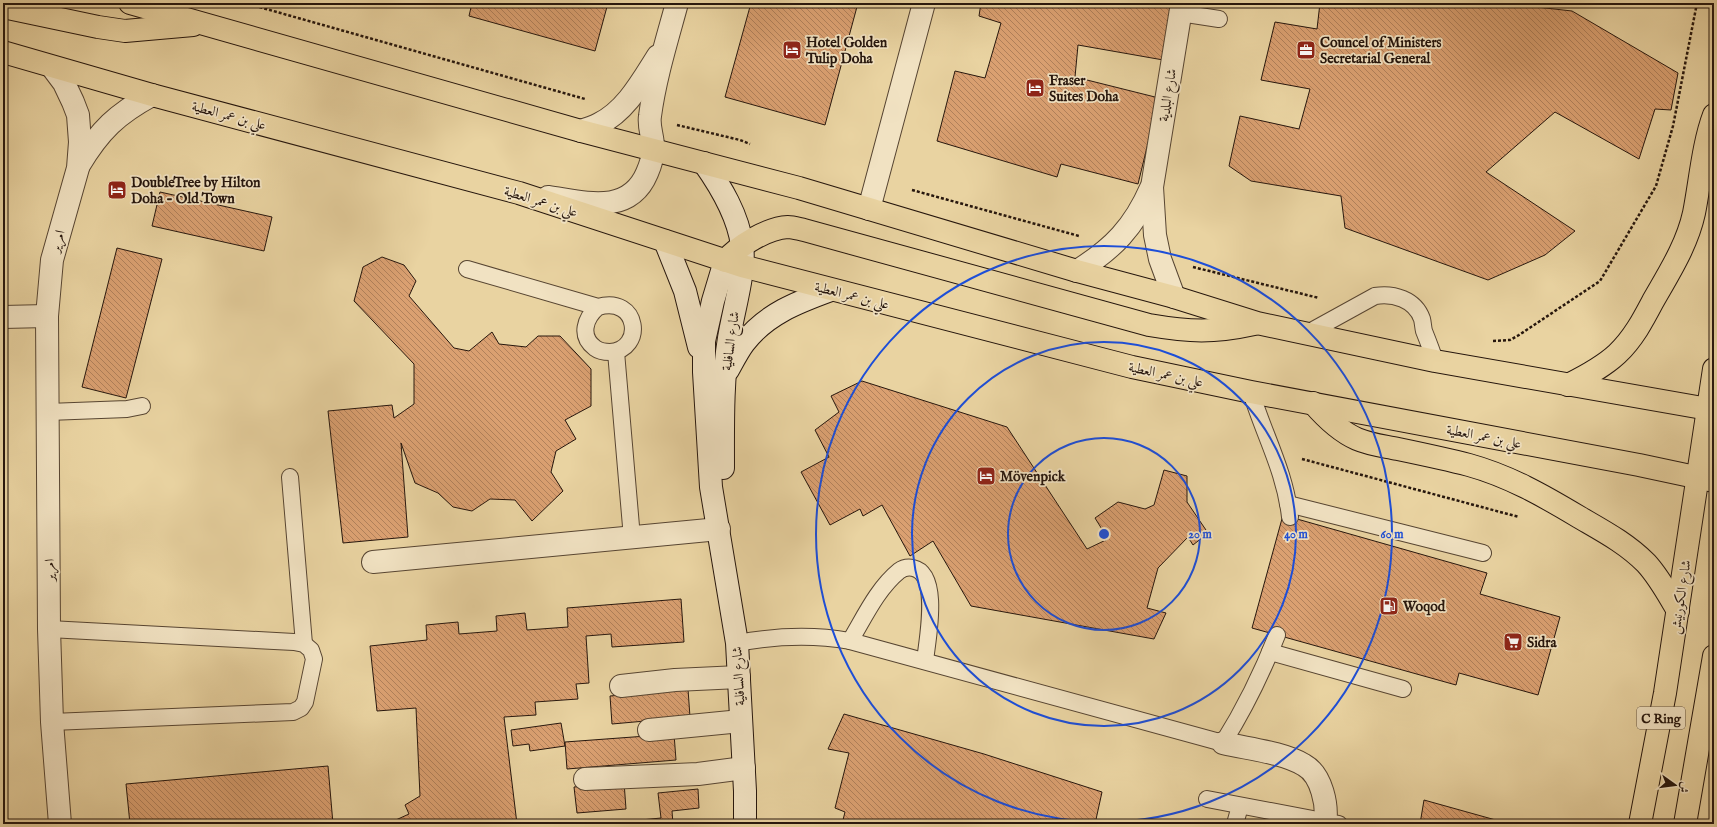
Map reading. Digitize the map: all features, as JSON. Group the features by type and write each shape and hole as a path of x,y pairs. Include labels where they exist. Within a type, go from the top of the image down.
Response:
{"main road":[{"path":"130,3 581,131 799,188 1077,271 1174,297 1258,323 1435,361 1568,384 1712,412"},
{"path":"3,6 98,27 125,31 204,23"},
{"name":"علي بن عمر العطية","path":"3,52 152,95 519,193 733,264 1132,367 1251,392 1709,477"},
{"path":"1568,384 1586,376 1617,354 1630,340 1679,256 1693,215 1714,115"},
{"path":"742,245 775,229 790,227 1149,325 1176,330 1203,332 1230,329 1258,323"},
{"name":"شارع الكورنيش","path":"1640,824 1665,693 1678,611 1709,477 1714,369"},
{"path":"1312,403 1325,418 1356,439 1374,445 1451,461 1490,472 1509,479 1545,497 1618,540 1634,552 1647,564 1658,578 1678,611"},
{"path":"1685,824 1714,656"}],"street":[{"path":"519,193 594,203 612,203 630,197 643,184 650,166 654,149 650,118 665,45 677,3"},
{"path":"869,209 924,3"},
{"name":"شارع البلدية","path":"1174,297 1160,259 1155,235 1152,187 1181,8"},
{"path":"581,131 599,124 619,109 633,93 665,45"},
{"name":"امرير","path":"52,67 64,83 78,115 80,142 78,168 52,260 47,316 52,722 60,824"},
{"name":"امرير","path":"78,168 92,144 109,124 129,107 152,95"},
{"name":"شارع السافلية","path":"704,163 728,202 737,223 742,245 733,264 729,339 714,374 710,473 714,508 719,530 737,643 744,768 745,824"},
{"name":"شارع البلدية","path":"1077,271 1096,259 1113,245 1129,228 1142,208 1152,187"},
{"path":"665,241 685,291 692,316 714,374 769,318 803,300 831,290"},
{"path":"3,317 47,316"},
{"path":"373,562 719,530"},
{"path":"622,686 675,680 739,677"},
{"path":"649,730 741,720"},
{"path":"1224,743 1288,758 1306,766 1320,783 1330,823"},
{"path":"585,779 684,775 744,768"}],"lane":[{"path":"1181,8 1219,19"},
{"path":"467,268 598,307"},
{"path":"1306,334 1375,296 1386,294 1397,296 1407,300 1422,318 1424,329 1435,361"},
{"path":"608,304 618,306 626,311 632,320 633,329 631,339 624,347 616,352 606,352 596,349 589,342 585,332 586,322 591,313 598,307 608,304"},
{"path":"616,352 632,538"},
{"path":"1251,392 1259,417 1280,469 1289,511 1483,553"},
{"path":"48,412 127,409 142,406"},
{"path":"290,477 304,644"},
{"path":"850,641 881,590 890,580 900,570 908,567 916,568 922,572 930,592 931,603 925,661"},
{"path":"50,629 294,642 304,644 311,650 314,659 305,702 301,708 293,712 52,722"},
{"path":"737,643 769,637 803,636 850,641 1224,743 1249,699 1277,635"},
{"path":"1270,652 1403,689"},
{"path":"1207,799 1330,823"},
{"path":"1235,824 1240,806"}],"path":[{"path":"245,3 619,109"},
{"path":"1489,340 1510,340 1600,281 1656,186 1673,126 1697,3"},
{"path":"1160,259 1355,306"},
{"path":"1274,452 1520,518"}],"building":[{"path":"472,3 608,3 595,51 469,16"},
{"name":"Hotel Golden Tulip Doha","path":"751,3 858,3 825,125 725,97"},
{"name":"Fraser Suites Doha","path":"981,3 1179,3 1169,61 1078,45 1075,77 1159,98 1138,184 1061,164 1057,177 937,141 955,71 985,78 1001,23 979,16"},
{"path":"1320,3 1501,3 1572,11 1678,73 1671,110 1655,109 1639,159 1555,112 1486,172 1575,231 1545,255 1488,280 1345,228 1341,196 1251,181 1229,166 1240,116 1299,129 1310,89 1261,80 1275,22 1317,29"},
{"path":"160,192 272,217 264,251 152,226"},
{"path":"117,248 162,259 126,398 82,387"},
{"path":"382,257 404,265 416,281 409,296 454,348 469,351 492,332 499,344 526,347 538,336 560,336 591,369 591,406 565,420 576,439 556,451 551,472 563,491 532,521 515,500 490,499 472,511 453,507 438,493 415,483 401,443 408,537 343,543 328,411 392,405 394,418 414,404 414,364 354,301 363,267"},
{"path":"862,381 1007,427 1087,549 1108,539 1095,518 1118,502 1145,509 1154,505 1164,470 1187,476 1187,502 1208,533 1193,545 1188,537 1158,568 1147,608 1166,613 1154,639 971,606 933,541 910,556 882,505 863,516 860,509 830,525 801,472 829,457 815,430 839,412 831,396"},
{"name":"Woqod","path":"1283,515 1487,573 1480,594 1560,617 1538,695 1459,673 1456,685 1252,628"},
{"path":"681,599 684,642 612,647 611,634 586,636 589,683 576,684 578,699 535,702 536,715 504,717 517,824 387,824 409,814 405,805 420,796 416,708 377,711 370,646 427,640 426,625 458,622 459,634 497,631 496,616 525,613 527,630 568,627 567,608"},
{"path":"688,689 690,717 612,724 610,696"},
{"path":"844,714 984,754 1102,792 1095,824 842,824 845,812 835,808 849,753 828,749"},
{"path":"561,723 565,746 530,751 529,744 513,746 511,730"},
{"path":"674,734 676,760 567,769 565,742"},
{"path":"328,766 333,824 130,824 126,784"},
{"path":"624,782 626,809 577,813 574,787"},
{"path":"698,789 699,808 672,811 673,824 642,824 641,820 661,818 658,793"},
{"path":"1424,800 1510,824 1420,824"}],"place":[{"name":"Hotel Golden Tulip Doha","path":"792,50"},
{"name":"Councel of Ministers Secretarial General","path":"1306,50"},
{"name":"Fraser Suites Doha","path":"1035,88"},
{"name":"DoubleTree by Hilton Doha - Old Town","path":"117,190"},
{"name":"Mövenpick","path":"986,476"},
{"name":"Woqod","path":"1389,606"},
{"name":"Sidra","path":"1513,642"}]}
